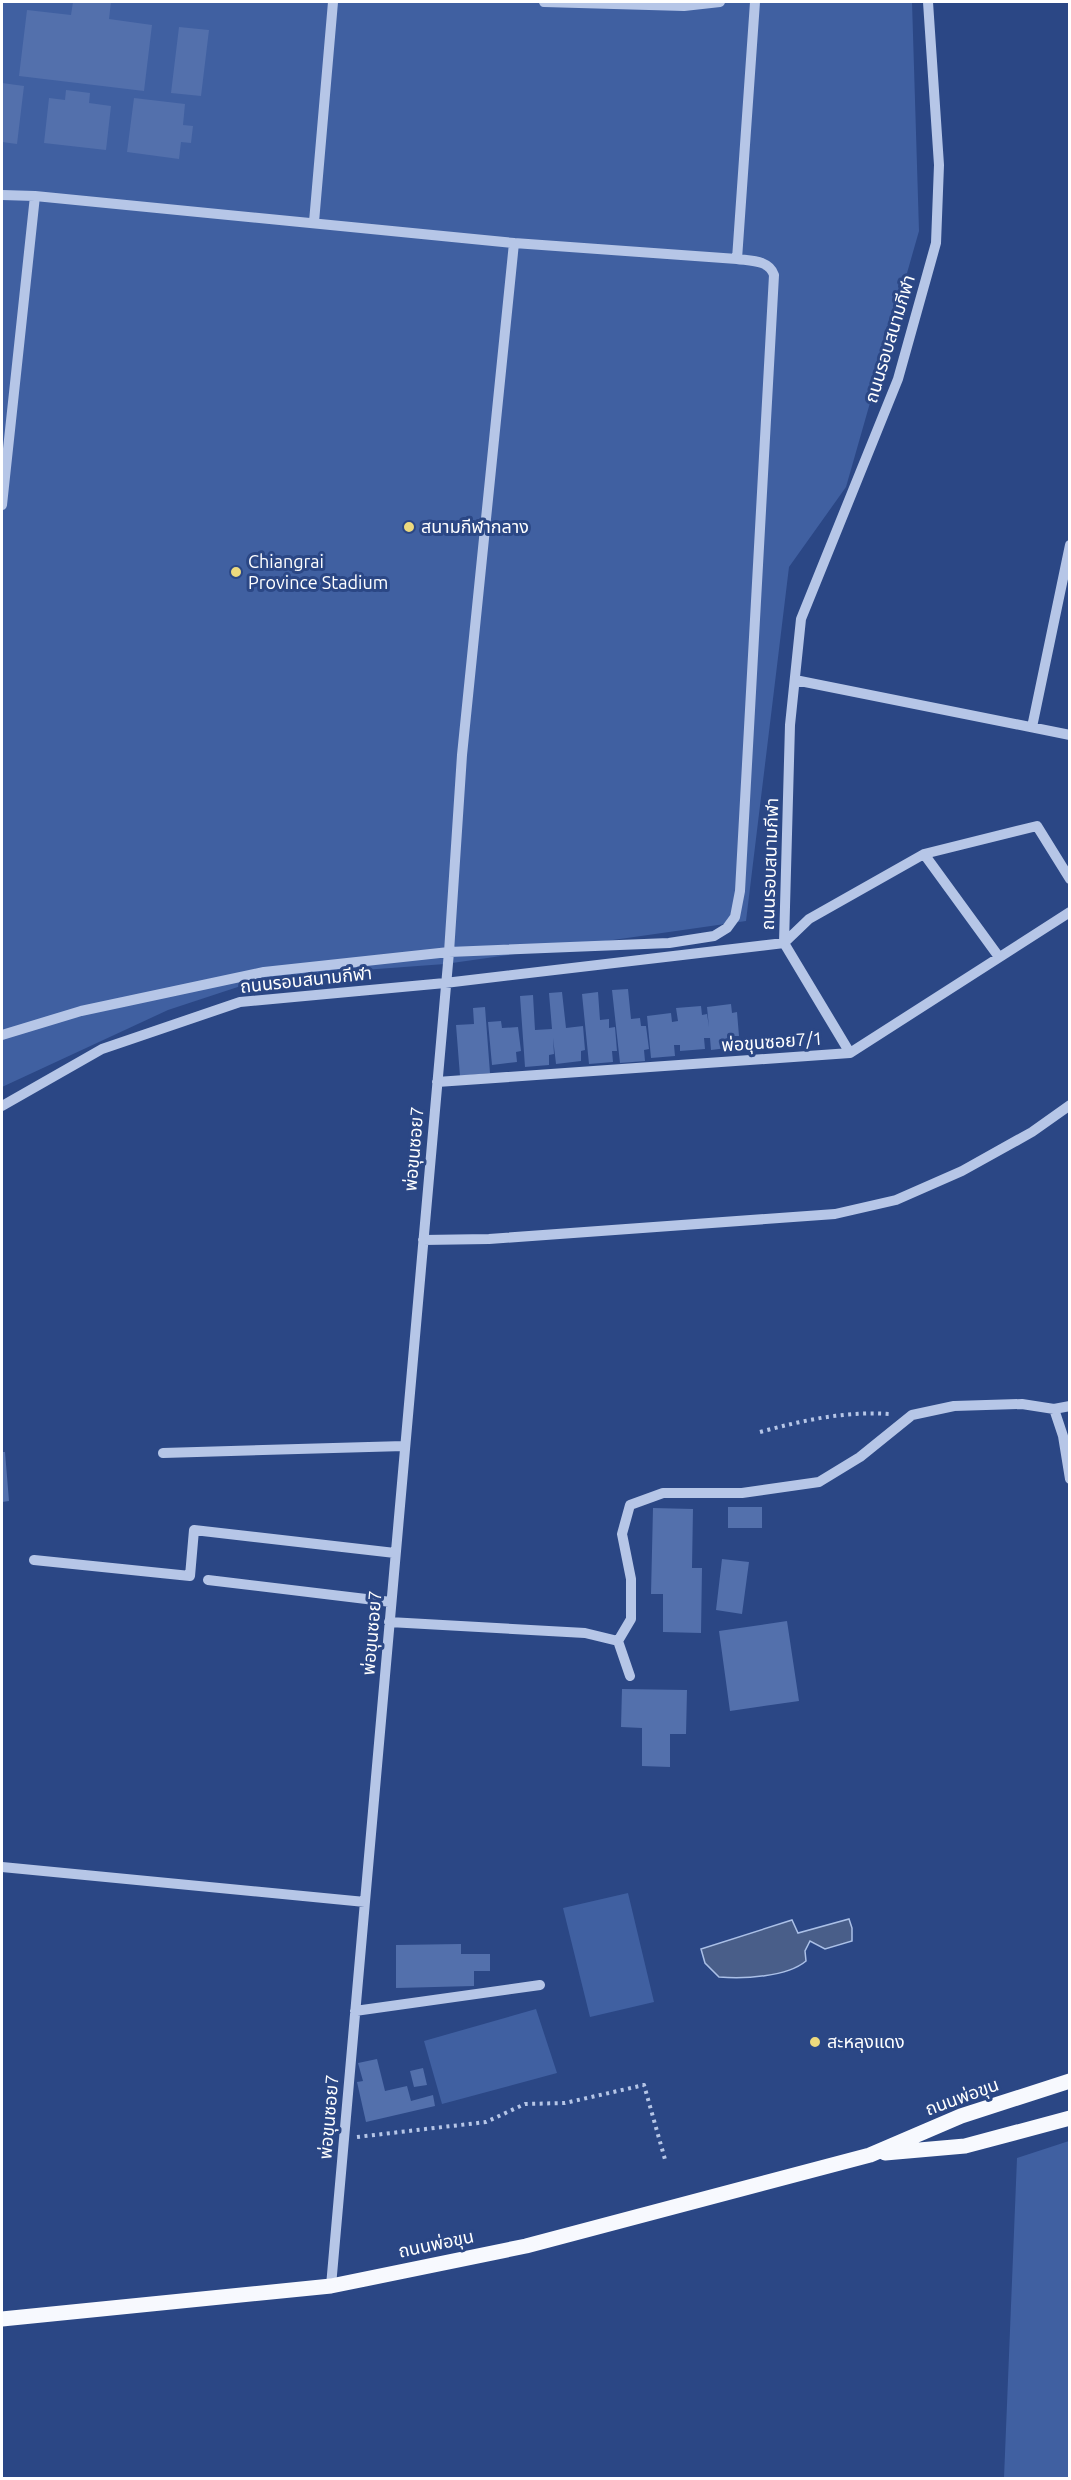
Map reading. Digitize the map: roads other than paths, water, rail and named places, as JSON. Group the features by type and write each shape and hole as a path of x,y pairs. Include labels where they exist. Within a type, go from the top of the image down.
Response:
{"main road":[{"name":"ถนนพ่อขุน","path":"2,2319 331,2286 526,2246 870,2155 961,2115 1070,2081"},
{"name":"ถนนพ่อขุน","path":"870,2155 965,2146 1070,2118"}],"street":[{"path":"314,222 333,2"},
{"path":"544,2 684,6 720,2"},
{"path":"737,259 755,2"},
{"name":"ถนนรอบสนามกีฬา","path":"2,1106 102,1049 240,1002 445,983 784,943 790,725 801,619 898,379 936,243 939,165 928,2"},
{"path":"2,195 314,222 514,243 737,259 766,264 772,268 774,275 744,840 739,906 727,928 714,936 669,943 449,952 264,972 81,1011 2,1035"},
{"path":"2,505 7,409 34,196"},
{"name":"พ่อขุนซอย7","path":"331,2286 449,952 463,743 514,243"},
{"path":"1032,727 1070,545"},
{"path":"795,680 1070,735"},
{"path":"850,1053 784,943 809,919 924,854 1036,826 1070,879"},
{"path":"924,854 999,957"},
{"name":"พ่อขุนซอย7/1","path":"437,1082 850,1053 1070,912"},
{"path":"423,1240 489,1239 835,1214 896,1200 962,1171 1032,1132 1070,1105"},
{"path":"630,1676 618,1641 631,1619 631,1578 622,1534 630,1505 663,1493 742,1493 819,1482 860,1457 912,1415 954,1406 1022,1404 1054,1409 1070,1406"},
{"path":"1054,1409 1063,1436 1070,1479"},
{"path":"163,1454 404,1446"},
{"path":"34,1560 190,1576 194,1530 395,1553"},
{"path":"208,1580 391,1602"},
{"path":"389,1622 585,1633 618,1641"},
{"path":"2,1866 365,1902"},
{"path":"355,2011 540,1985"}],"place":[{"name":"สนามกีฬากลาง","path":"409,527"},
{"name":"Chiangrai Province Stadium","path":"236,572"},
{"name":"สะหลุงแดง","path":"815,2042"}]}
